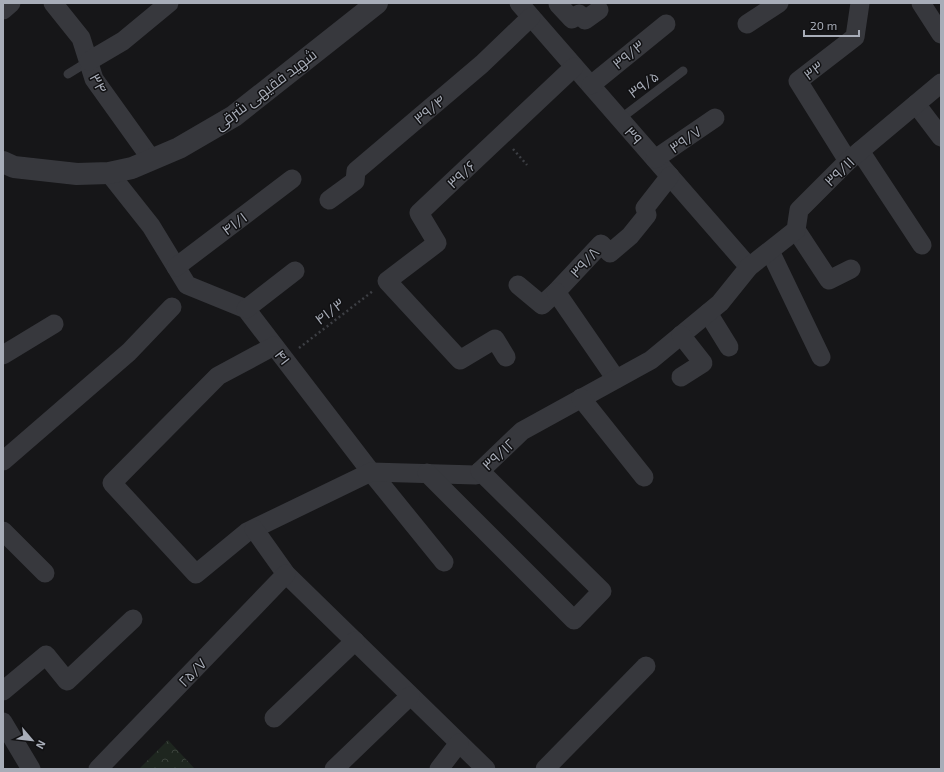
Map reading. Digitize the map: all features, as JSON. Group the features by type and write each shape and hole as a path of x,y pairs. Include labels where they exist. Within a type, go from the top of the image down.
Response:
{"street":[{"path":"3,10 11,3"},
{"name":"۳۴","path":"53,3 81,38 94,79 152,160"},
{"path":"89,61 123,41 169,3"},
{"name":"شهید فقیهی شرقی","path":"7,168 77,174 109,172 132,168 179,148 234,116 377,3"},
{"name":"۳۹","path":"519,3 749,267"},
{"name":"۳۳","path":"854,156 798,81 855,37 860,3"},
{"path":"559,4 572,19 579,14 585,20 599,10"},
{"name":"۳۹/۴","path":"329,200 354,181 356,171 533,20 559,4"},
{"path":"747,24 774,4"},
{"path":"931,9 941,34"},
{"name":"۳۹/۳","path":"591,85 666,24"},
{"name":"۳۹/۶","path":"387,281 437,243 420,213 574,67"},
{"name":"۳۹/۱۱","path":"796,230 799,210 854,156 941,83"},
{"path":"916,104 941,137"},
{"name":"۳۹/۷","path":"655,159 715,118"},
{"path":"854,156 922,245"},
{"path":"109,172 151,226 187,285 246,309 295,270"},
{"name":"۳۹/۸","path":"518,285 542,305 601,244 610,253 630,236 647,215 645,208 670,176"},
{"name":"۴۱/۱","path":"176,267 292,179"},
{"path":"749,267 796,230 829,280 850,269"},
{"path":"770,251 821,357"},
{"name":"۳۹/۱۲","path":"279,352 218,376 112,483 196,574 247,532 372,472 476,475 522,431 651,360 720,303 749,267"},
{"path":"387,281 460,360 495,339 506,357"},
{"path":"556,292 616,379"},
{"path":"3,461 128,352 172,307"},
{"name":"۴۱","path":"246,309 372,472 444,562"},
{"path":"708,312 729,347"},
{"path":"3,355 54,324"},
{"path":"681,335 703,363 681,377"},
{"path":"581,398 644,478"},
{"path":"427,473 574,620 602,591 480,471"},
{"path":"254,529 286,574 486,769"},
{"path":"3,531 45,573"},
{"name":"۲۵/۷","path":"98,769 286,574"},
{"path":"3,691 46,655 67,680 133,619"},
{"path":"274,718 355,641"},
{"path":"545,769 646,666"},
{"path":"334,769 410,696"},
{"path":"3,722 32,769"},
{"path":"439,769 459,743"}],"lane":[{"path":"68,74 89,61"},
{"name":"۳۹/۵","path":"620,119 683,71"}],"path":[{"name":"۴۱/۳","path":"279,352 387,281"}],"green space":[{"path":"168,740 195,769 139,769"}]}
